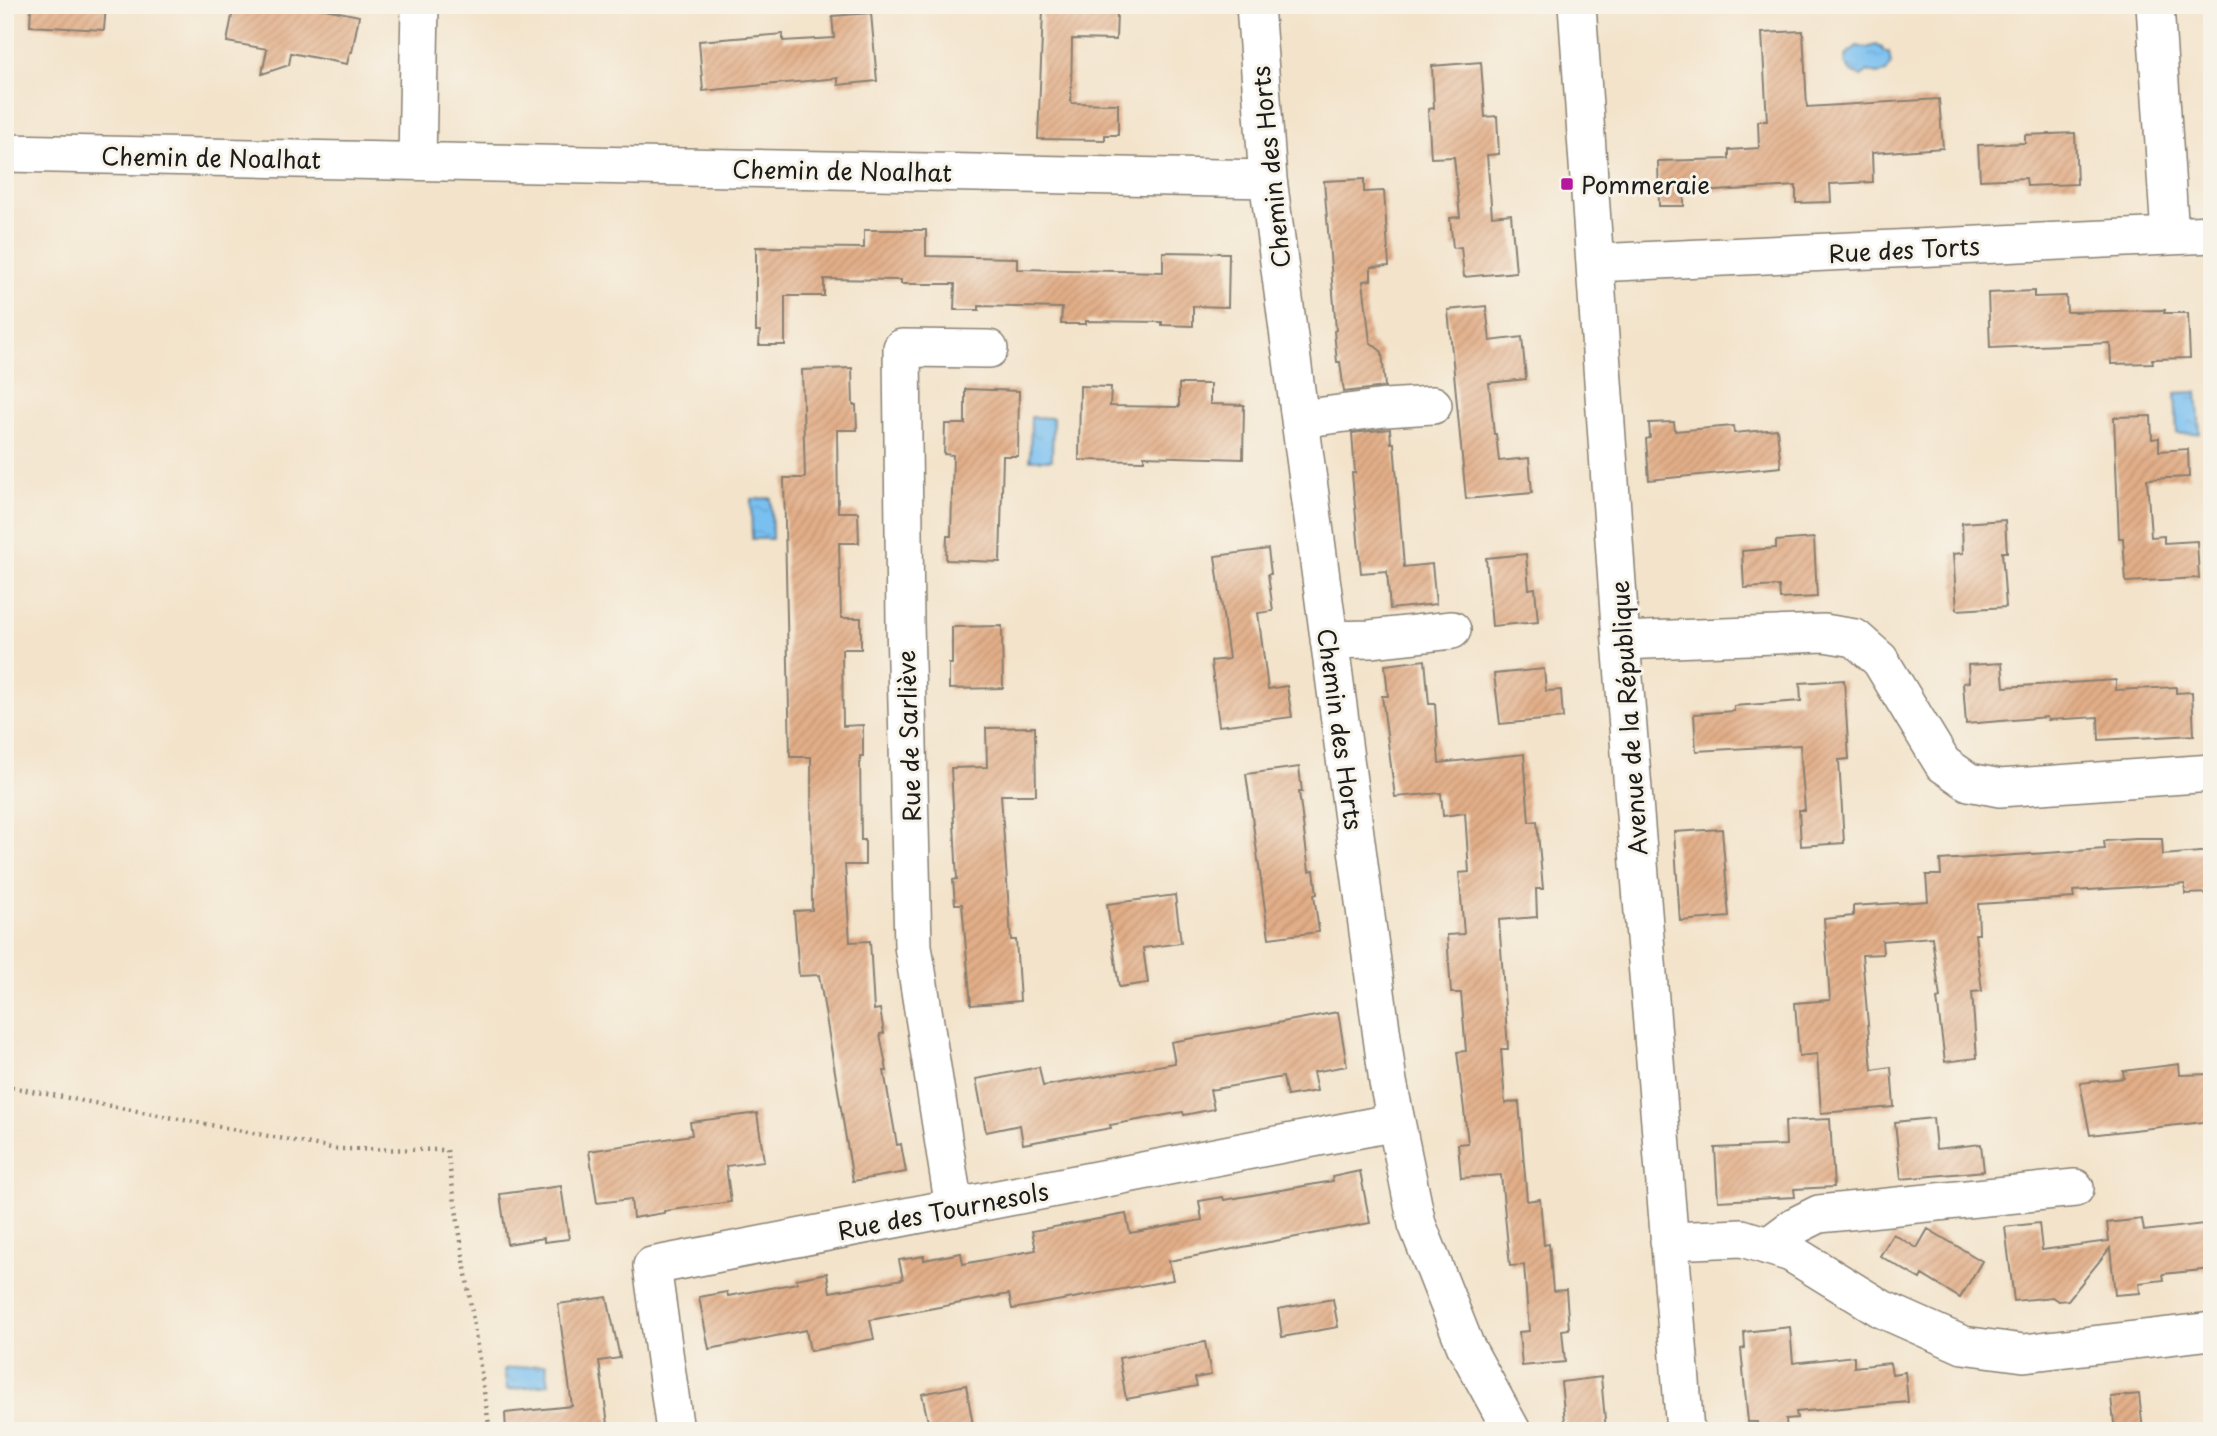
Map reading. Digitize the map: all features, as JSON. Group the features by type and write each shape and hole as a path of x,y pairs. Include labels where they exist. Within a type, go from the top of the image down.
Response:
{"street":[{"path":"417,161 420,5"},
{"name":"Chemin des Horts","path":"1255,5 1268,179 1388,1082 1417,1224 1465,1345 1512,1431"},
{"name":"Avenue de la République","path":"1577,5 1621,642 1685,1431"},
{"path":"2155,5 2170,236"},
{"name":"Chemin de Noalhat","path":"5,153 1268,179"},
{"name":"Rue des Torts","path":"1595,263 2212,234"},
{"name":"Rue de Sarliève","path":"954,1208 914,946 905,623 902,348 989,349"},
{"path":"1300,419 1433,405"},
{"path":"1329,640 1370,639 1452,630"},
{"path":"1621,642 1824,633 1856,638 1880,660 1944,764 1969,782 2000,788 2212,773"},
{"name":"Rue des Tournesols","path":"675,1431 652,1266 1396,1122"},
{"path":"1768,1246 1795,1226 1819,1214 2075,1188"},
{"path":"1669,1241 1742,1238 1791,1253 1882,1309 1963,1345 2024,1353 2212,1331"}],"path":[{"path":"5,1086 337,1149 447,1150 490,1431"}],"water":[{"path":"1876,45 1884,52 1889,52 1891,65 1886,72 1877,74 1868,71 1861,76 1851,72 1845,63 1847,54 1857,46 1867,48"},
{"path":"2197,392 2200,433 2177,434 2175,393"},
{"path":"1031,417 1053,418 1052,460 1030,460"},
{"path":"771,498 772,539 752,539 751,499"},
{"path":"546,1364 549,1384 507,1390 504,1369"}],"building":[{"path":"31,5 106,5 104,30 30,26"},
{"path":"234,5 306,5 359,16 347,64 291,53 289,65 262,74 267,49 227,42"},
{"path":"1061,5 1100,5 1100,11 1117,12 1116,40 1072,39 1071,103 1118,104 1118,135 1105,135 1105,140 1038,139 1043,10 1061,10"},
{"path":"871,13 877,81 838,85 838,78 703,91 699,41 783,34 783,41 834,38 832,16"},
{"path":"1803,31 1807,107 1939,99 1943,148 1872,153 1873,182 1830,184 1831,202 1796,203 1796,186 1684,193 1684,206 1659,206 1658,161 1729,159 1729,150 1759,148 1758,121 1767,121 1762,33"},
{"path":"1481,62 1485,117 1497,116 1499,154 1487,155 1492,216 1511,214 1516,272 1464,277 1461,247 1453,248 1450,218 1460,217 1454,157 1431,158 1428,109 1434,108 1432,66"},
{"path":"2075,133 2077,184 2027,186 2026,178 1980,180 1978,145 2025,143 2025,135"},
{"path":"1364,179 1364,192 1384,191 1389,266 1371,267 1371,280 1363,281 1370,342 1382,352 1385,387 1344,392 1334,331 1324,181"},
{"path":"864,230 926,230 926,256 1017,258 1017,269 1163,272 1163,252 1229,253 1228,307 1193,306 1193,326 1162,325 1162,322 1086,321 1086,324 1061,324 1062,308 979,306 979,310 954,310 955,284 824,279 824,296 785,296 785,345 759,345 760,331 756,331 756,247 864,248"},
{"path":"2034,291 2034,297 2066,296 2067,312 2165,310 2164,313 2188,313 2190,358 2152,359 2153,363 2111,364 2110,343 1990,348 1988,293"},
{"path":"1486,306 1490,341 1522,337 1526,379 1489,383 1499,461 1529,458 1532,493 1466,499 1448,310"},
{"path":"852,368 857,430 837,430 838,512 858,512 859,543 839,543 841,618 861,618 861,649 842,649 843,726 863,725 863,756 860,756 861,840 865,840 865,865 845,865 850,942 870,941 874,1010 880,1009 884,1033 880,1034 887,1071 884,1071 897,1145 901,1144 906,1172 853,1181 819,975 799,976 794,911 812,910 811,757 790,757 784,478 805,478 802,370"},
{"path":"1179,384 1210,384 1210,404 1244,405 1243,459 1144,456 1144,461 1079,460 1080,386 1111,387 1110,406 1179,407"},
{"path":"965,389 1019,391 1018,456 1003,456 1000,562 946,560 947,536 951,536 953,455 944,454 945,424 965,424"},
{"path":"2151,416 2152,439 2159,438 2159,451 2188,449 2189,477 2147,479 2151,537 2164,536 2164,543 2197,541 2199,578 2126,582 2123,538 2119,538 2114,417"},
{"path":"1674,422 1675,431 1733,426 1734,433 1777,429 1781,467 1649,480 1646,439 1650,438 1649,423"},
{"path":"1390,429 1391,443 1394,443 1404,567 1432,564 1436,604 1390,609 1387,571 1361,573 1352,473 1355,473 1352,433"},
{"path":"2005,520 2007,552 2002,552 2006,607 1957,610 1953,554 1963,553 1962,523"},
{"path":"1814,538 1817,597 1780,599 1779,586 1744,588 1742,551 1776,548 1776,541"},
{"path":"1268,549 1273,611 1258,613 1268,689 1287,686 1292,717 1219,726 1211,661 1229,659 1215,556"},
{"path":"1526,554 1529,589 1535,588 1538,622 1492,626 1486,558"},
{"path":"1002,626 1003,688 949,689 952,627"},
{"path":"1425,660 1429,704 1435,704 1439,763 1524,754 1529,822 1537,821 1543,889 1536,889 1537,917 1499,920 1508,1049 1501,1049 1505,1103 1519,1102 1527,1201 1540,1199 1544,1245 1549,1244 1553,1291 1566,1290 1569,1329 1562,1330 1565,1362 1522,1366 1519,1332 1529,1331 1524,1265 1510,1266 1501,1175 1461,1178 1458,1144 1468,1143 1457,1052 1466,1051 1461,993 1451,993 1447,935 1464,934 1459,873 1469,872 1465,813 1443,816 1441,793 1395,797 1382,696 1388,696 1385,665"},
{"path":"2002,663 2004,687 2116,680 2116,690 2176,687 2176,693 2192,692 2194,735 2099,740 2098,717 2048,720 2047,717 1966,724 1963,683 1969,682 1968,665"},
{"path":"1544,669 1546,691 1561,690 1563,718 1500,724 1494,674"},
{"path":"1844,680 1849,759 1839,760 1844,843 1801,846 1799,810 1805,810 1800,745 1696,751 1694,714 1734,711 1734,706 1801,701 1800,683"},
{"path":"1035,727 1036,795 1001,795 1011,940 1016,940 1020,1001 971,1005 962,904 955,904 953,880 957,879 951,768 987,767 986,728"},
{"path":"1299,767 1302,792 1299,792 1309,871 1314,870 1319,932 1269,938 1246,774"},
{"path":"1722,829 1729,917 1680,921 1674,832"},
{"path":"2162,839 2163,855 2212,851 2212,893 2185,894 2185,884 2073,891 2074,898 1978,904 1979,934 1975,934 1982,991 1972,992 1977,1058 1945,1062 1932,937 1882,941 1883,954 1862,955 1872,1070 1891,1067 1894,1107 1821,1113 1817,1054 1799,1056 1795,1003 1830,1000 1824,919 1853,916 1853,906 1928,901 1926,875 1941,875 1940,860 2105,849 2104,841"},
{"path":"1175,895 1181,943 1143,948 1148,983 1119,987 1107,904"},
{"path":"1338,1012 1347,1066 1313,1072 1317,1091 1287,1096 1283,1077 1210,1090 1214,1109 1184,1115 1183,1112 1110,1125 1111,1128 1023,1144 1020,1125 986,1132 976,1079 1039,1067 1043,1086 1175,1063 1171,1042"},
{"path":"2179,1064 2180,1075 2212,1074 2212,1121 2090,1135 2080,1083 2124,1078 2123,1071"},
{"path":"757,1113 764,1161 726,1166 731,1202 633,1218 631,1199 597,1203 589,1151 692,1135 690,1122"},
{"path":"1933,1118 1936,1149 1981,1144 1984,1171 1901,1179 1895,1122"},
{"path":"1830,1119 1834,1187 1794,1189 1795,1197 1718,1201 1715,1148 1786,1145 1785,1121"},
{"path":"1360,1171 1370,1223 1169,1261 1173,1280 1012,1309 1009,1294 870,1320 874,1339 810,1351 806,1330 709,1349 699,1297 727,1292 728,1296 797,1283 796,1279 827,1273 830,1292 903,1279 899,1260 924,1256 924,1260 961,1253 963,1264 1036,1250 1032,1231 1126,1214 1130,1233 1202,1220 1199,1201 1223,1197 1224,1200 1333,1181 1332,1177"},
{"path":"561,1186 569,1239 544,1242 544,1238 507,1244 500,1194"},
{"path":"2142,1219 2144,1231 2212,1223 2212,1269 2163,1274 2164,1280 2139,1283 2140,1293 2115,1295 2110,1248 2068,1300 2058,1301 2052,1297 2014,1301 2005,1227 2039,1223 2042,1250 2109,1241 2107,1223"},
{"path":"1928,1229 1982,1261 1960,1298 1922,1275 1920,1279 1880,1256 1893,1234 1917,1248"},
{"path":"607,1297 620,1358 599,1361 609,1431 506,1431 505,1413 572,1406 558,1304"},
{"path":"1333,1299 1338,1327 1282,1337 1278,1309"},
{"path":"1790,1327 1793,1363 1854,1356 1854,1367 1890,1363 1892,1374 1905,1372 1908,1402 1796,1412 1797,1418 1786,1419 1787,1431 1758,1431 1757,1422 1748,1422 1741,1349 1745,1348 1744,1332"},
{"path":"1205,1342 1211,1375 1195,1378 1197,1386 1126,1399 1119,1358"},
{"path":"1601,1377 1606,1431 1566,1431 1561,1382"},
{"path":"966,1385 974,1431 930,1431 922,1394"},
{"path":"2139,1394 2143,1431 2115,1431 2111,1397"}],"place":[{"name":"Pommeraie","path":"1567,184"}]}
